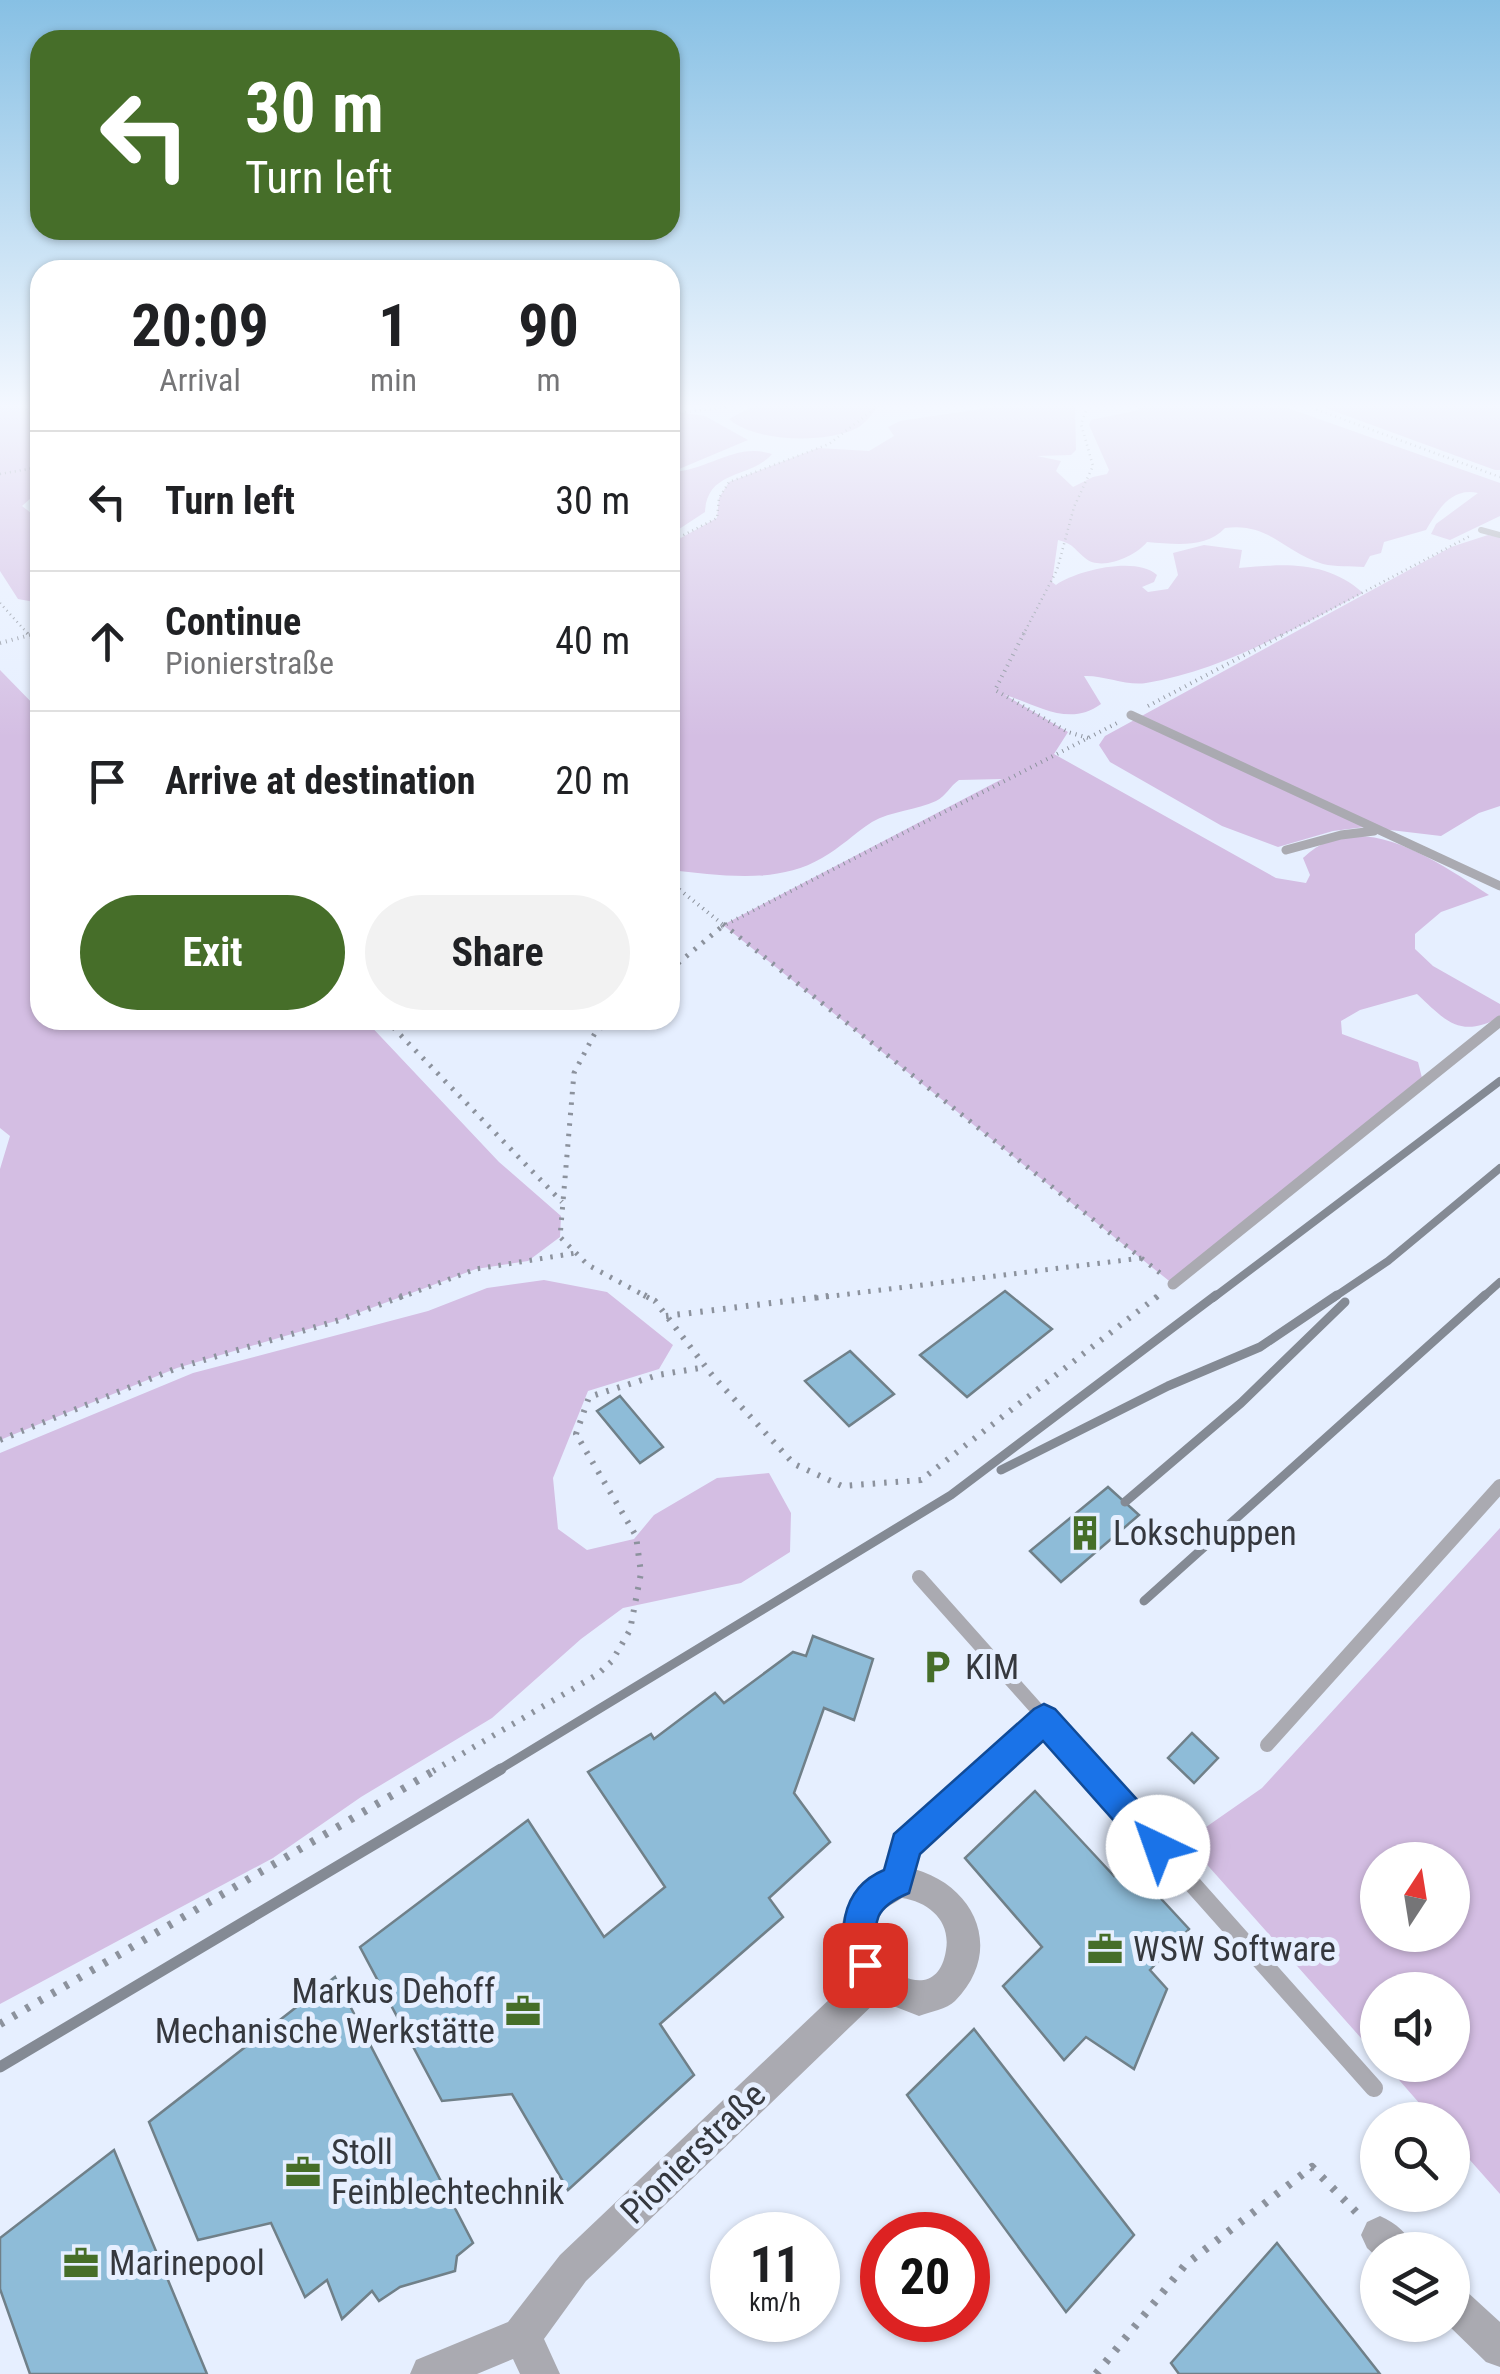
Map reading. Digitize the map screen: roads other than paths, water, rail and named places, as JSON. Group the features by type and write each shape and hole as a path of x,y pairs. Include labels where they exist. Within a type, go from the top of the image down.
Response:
{"street":[{"path":"898,1882 916,1882 947,1900 958,1917 963,1956 956,1974 944,1988 928,1997 909,1998 891,1992 875,1980 865,1965 858,1930 870,1898 898,1882"},
{"name":"Pionierstraße","path":"522,2336 573,2268 875,1980"},
{"path":"1470,2320 1500,2348"},
{"path":"430,2374 522,2336 540,2374"}],"lane":[{"path":"1482,530 1500,535"},
{"path":"1131,715 1500,886"},
{"path":"1286,850 1341,835 1380,831"},
{"path":"1173,1284 1500,1021"},
{"path":"1267,1745 1500,1486"},
{"path":"918,1577 1374,2088"},
{"path":"898,1882 906,1846 1044,1719"}],"railway":[{"path":"1213,1298 1500,1081"},
{"path":"1333,1298 1388,1261 1500,1168"},
{"path":"1482,1298 1500,1282"},
{"path":"497,1771 951,1495 1216,1295"},
{"path":"1001,1470 1168,1386 1260,1347 1337,1295"},
{"path":"1144,1601 1485,1295"},
{"path":"1125,1502 1241,1403 1345,1302"},
{"path":"0,2067 501,1769"}],"place":[{"name":"Lokschuppen","path":"1085,1533"},
{"name":"KIM","path":"937,1667"},
{"name":"WSW Software","path":"1105,1949"},
{"name":"Markus Dehoff Mechanische Werkstätte","path":"523,2011"},
{"name":"Stoll Feinblechtechnik","path":"303,2172"},
{"name":"Marinepool","path":"81,2263"}]}
